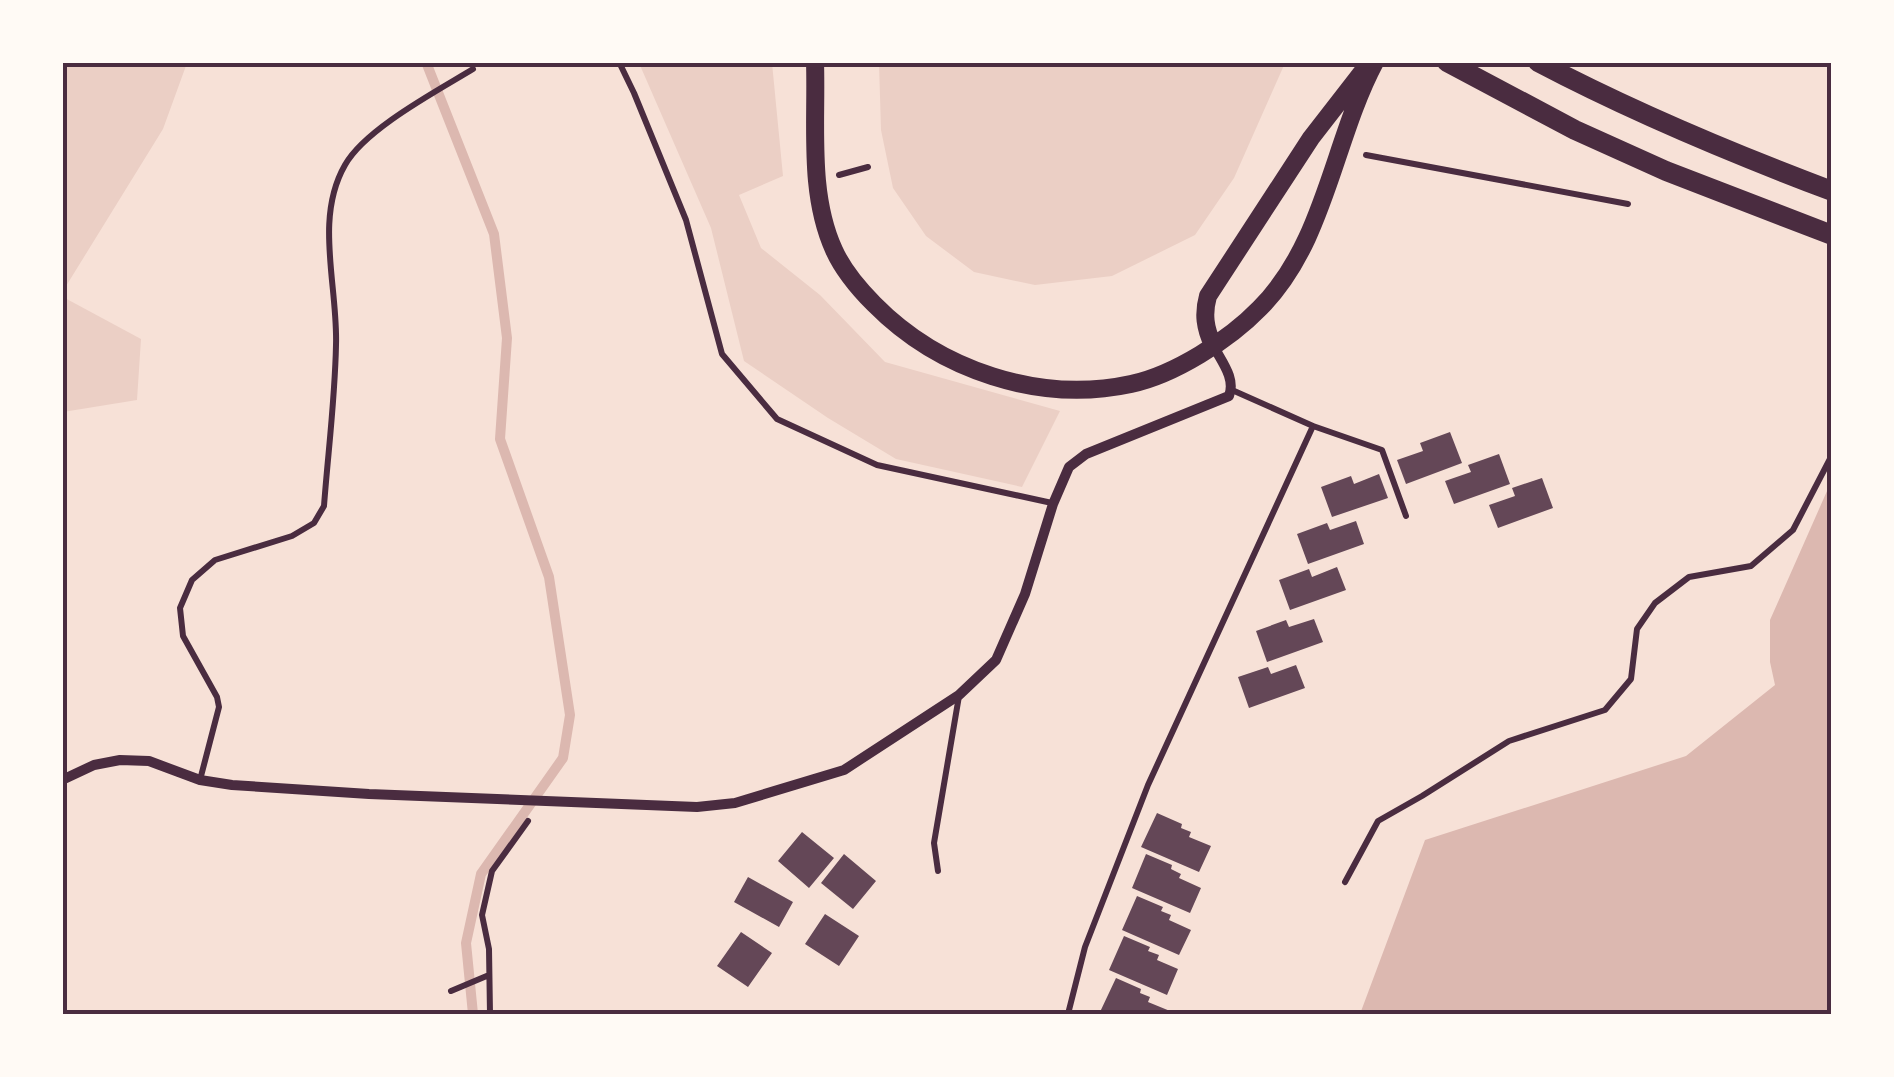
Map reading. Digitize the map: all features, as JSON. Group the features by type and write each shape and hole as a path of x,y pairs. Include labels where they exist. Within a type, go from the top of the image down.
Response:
{"main road":[{"path":"1447,62 1575,130 1666,171 1832,235"},
{"path":"1538,62 1604,97 1715,146 1832,191"}],"street":[{"path":"815,62 822,218 836,255 850,277 904,332 956,362 1007,381 1085,389 1134,384 1171,369 1213,345 1261,308 1299,254 1372,62"},
{"path":"62,780 94,764 150,761 200,780 369,794 697,806 734,803 844,770 959,695 996,660 1025,594 1053,504 1069,467 1086,454 1224,399 1232,390 1204,321 1204,309 1216,282 1311,138 1372,62"}],"lane":[{"path":"619,62 686,220 722,354 777,419 878,464 1053,504"},
{"path":"200,780 219,707 217,696 183,636 180,608 192,580 215,560 292,536 314,523 324,506 336,343 331,196 346,162 369,136 473,68"},
{"path":"1232,390 1312,426 1382,450 1406,516"},
{"path":"1068,1014 1085,946 1148,785 1312,426"},
{"path":"938,871 934,842 959,695"}],"path":[{"path":"1366,155 1628,204"},
{"path":"1345,882 1378,821 1509,741 1605,710 1631,678 1637,629 1655,604 1688,577 1751,566 1793,530 1832,455"},
{"path":"490,1014 489,949 482,915 492,871 542,800"},
{"path":"451,991 489,975"}],"shaded area":[{"path":"63,62 187,63 163,129 63,291"},
{"path":"879,62 1285,63 1234,178 1195,235 1112,276 1035,285 974,272 926,236 893,188 881,130"},
{"path":"639,63 772,63 783,176 739,195 761,248 820,295 885,362 1060,411 1022,487 896,459 744,361 711,228"},
{"path":"63,297 141,339 137,400 63,412"},
{"path":"1831,482 1831,1014 1360,1014 1425,840 1686,756 1775,685 1770,662 1770,620"}],"building":[{"path":"1450,432 1462,463 1406,484 1397,460 1423,451 1420,443"},
{"path":"1499,454 1510,484 1454,504 1445,481 1471,472 1468,465"},
{"path":"1379,474 1388,498 1332,517 1321,487 1351,476 1354,484"},
{"path":"1542,478 1553,508 1498,528 1489,505 1515,496 1512,488"},
{"path":"1356,521 1364,544 1308,564 1297,534 1327,523 1330,530"},
{"path":"1337,567 1346,590 1290,610 1279,580 1309,569 1312,577"},
{"path":"1314,619 1323,642 1267,662 1256,631 1286,620 1289,627"},
{"path":"1296,665 1305,688 1249,708 1238,677 1268,667 1271,674"},
{"path":"1157,813 1182,824 1181,828 1191,832 1189,837 1211,846 1199,872 1141,847"},
{"path":"802,832 834,858 809,888 778,861"},
{"path":"844,854 876,881 853,909 821,883"},
{"path":"1146,854 1172,865 1171,869 1181,874 1179,878 1201,888 1190,913 1132,888"},
{"path":"748,877 793,902 779,927 734,902"},
{"path":"1137,896 1163,907 1161,911 1171,915 1169,920 1191,930 1179,955 1122,930"},
{"path":"825,914 859,936 839,966 805,944"},
{"path":"741,932 772,953 748,987 717,966"},
{"path":"1124,936 1150,947 1148,951 1159,955 1157,960 1178,969 1167,995 1109,970"},
{"path":"1116,978 1141,989 1140,993 1150,997 1148,1002 1170,1011 1100,1012"}],"waterway":[{"path":"426,62 494,234 507,338 500,439 549,577 570,715 563,758 481,874 466,943 473,1014"}]}
